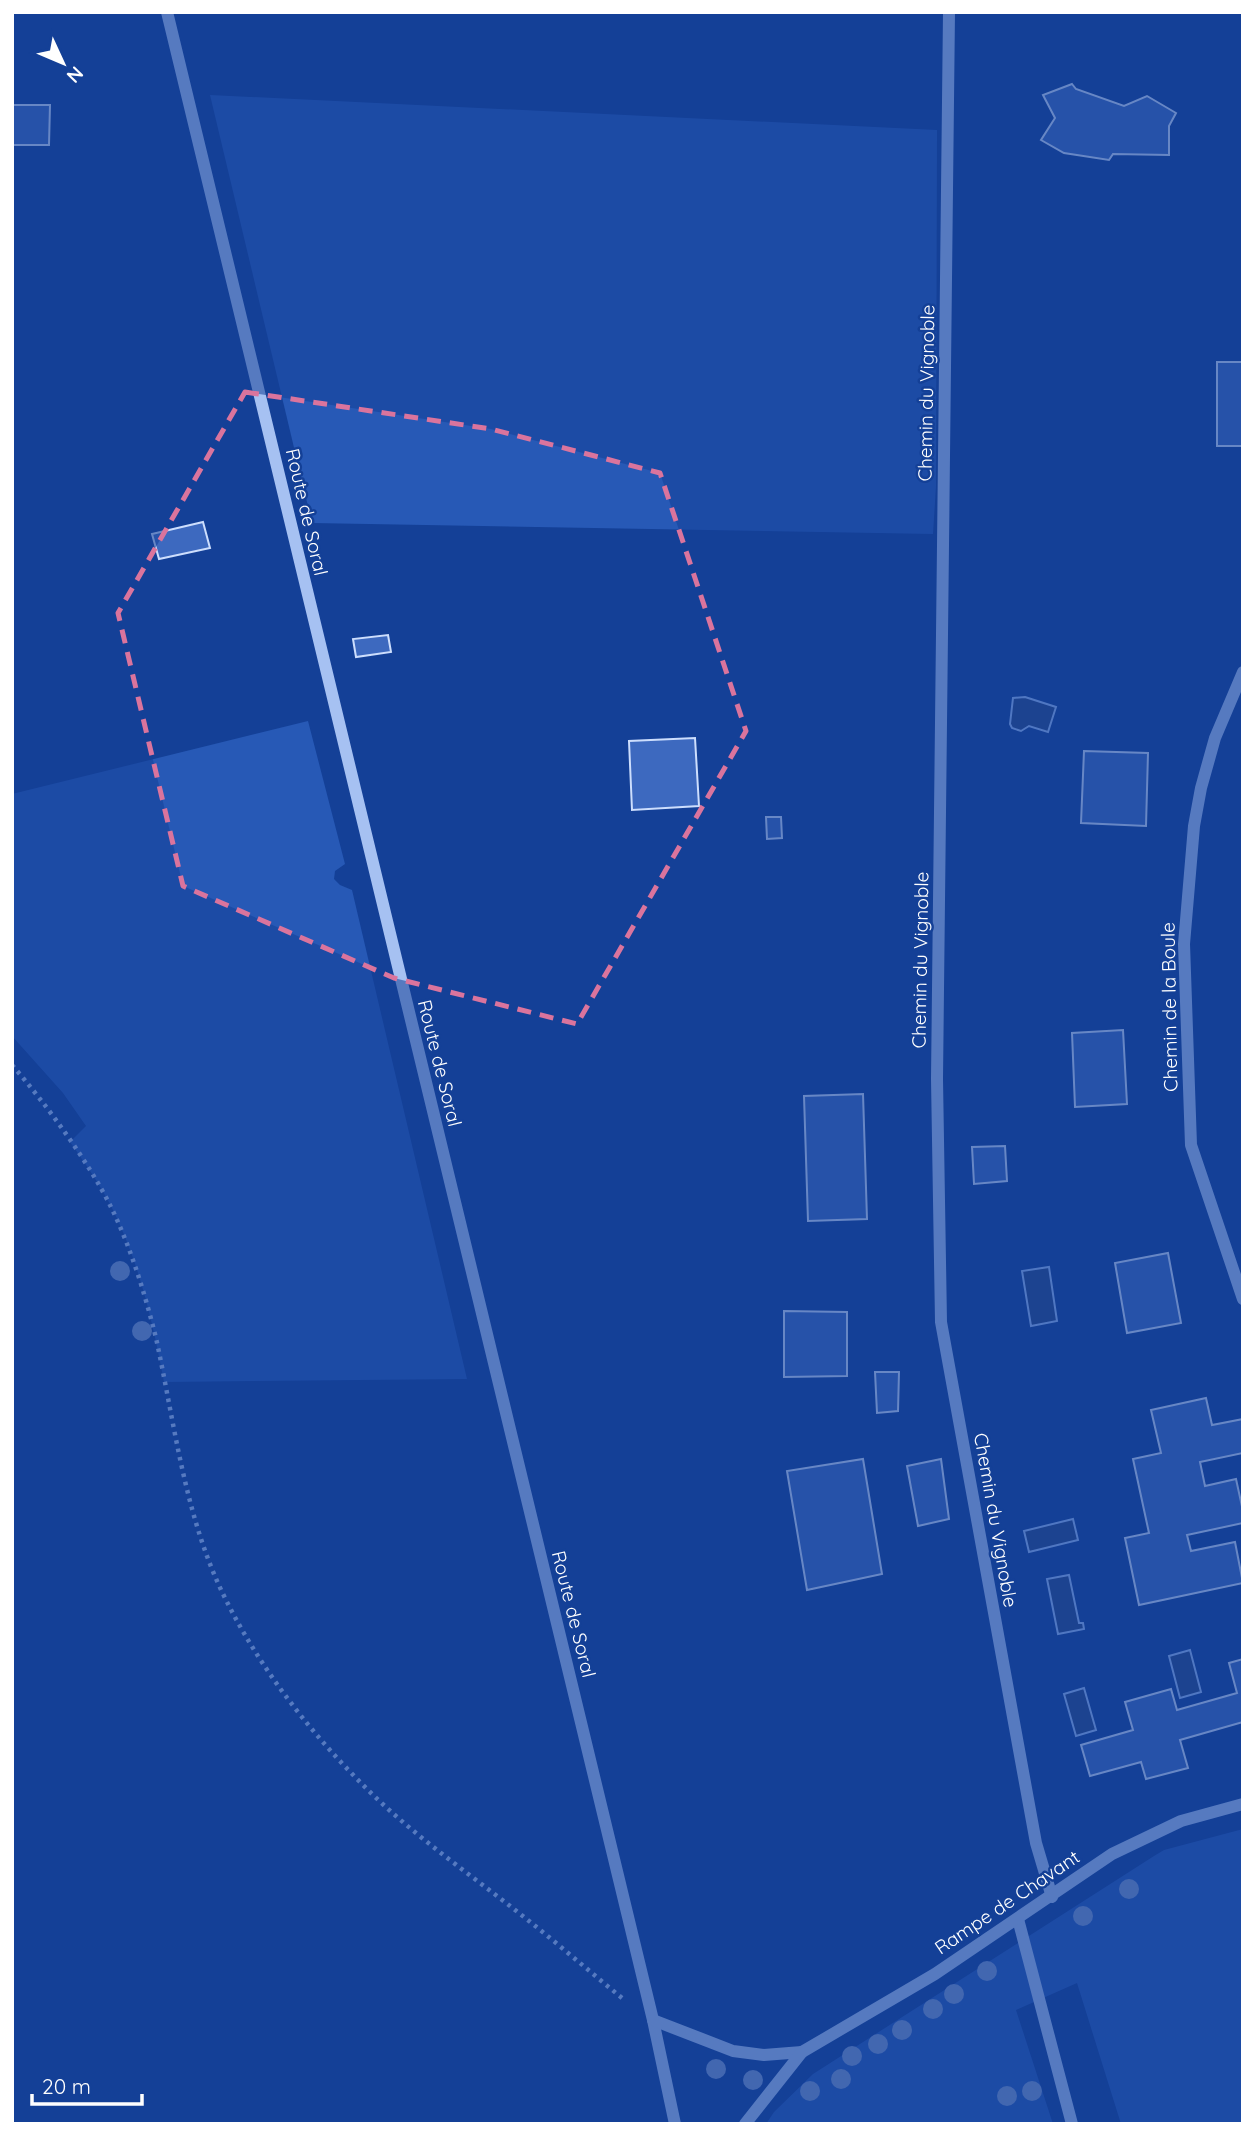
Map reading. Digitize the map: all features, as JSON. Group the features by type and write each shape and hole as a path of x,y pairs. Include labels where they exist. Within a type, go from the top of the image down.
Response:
{"street":[{"name":"Route de Soral","path":"167,12 653,2020 675,2124"},
{"name":"Chemin du Vignoble","path":"949,12 937,1079 941,1322 1036,1843 1052,1896"},
{"name":"Chemin de la Boule","path":"1243,672 1215,738 1201,788 1194,826 1184,944 1191,1145 1243,1299"},
{"name":"Rampe de Chavant","path":"745,2124 802,2052 935,1974 1112,1854 1181,1821 1243,1804"},
{"path":"1018,1919 1072,2124"},
{"name":"Rampe de Chavant","path":"653,2020 733,2051 764,2055 802,2052"}],"path":[{"path":"12,1065 29,1084 89,1170 111,1206 124,1236 156,1339 178,1451 206,1553 225,1599 269,1673 299,1713 364,1786 408,1825 653,2020"}],"highlighted area":[{"path":"245,392 491,429 660,473 746,731 577,1024 394,978 183,886 118,613"}],"shaded area":[{"path":"210,95 937,130 936,486 933,534 312,523"},
{"path":"1025,697 1056,707 1048,732 1029,726 1021,731 1012,728 1010,724 1013,698"},
{"path":"308,721 345,864 335,871 334,879 352,890 467,1379 164,1382 150,1315 130,1248 92,1173 70,1142 86,1126 63,1093 12,1036 12,794"},
{"path":"1049,1267 1057,1321 1031,1326 1022,1271"},
{"path":"1073,1519 1078,1540 1029,1552 1024,1531"},
{"path":"1069,1575 1079,1623 1083,1623 1084,1629 1058,1634 1047,1579"},
{"path":"1190,1650 1201,1692 1180,1698 1169,1656"},
{"path":"1084,1688 1096,1730 1076,1736 1064,1694"},
{"path":"1243,1829 1243,2124 1121,2124 1077,1983 1016,2010 1053,2124 766,2124 774,2112 813,2074 1154,1856 1164,1850"}],"building":[{"path":"1072,84 1076,89 1124,106 1147,96 1176,113 1169,126 1169,155 1113,154 1109,160 1064,153 1041,140 1055,118 1043,95"},
{"path":"12,105 50,105 49,145 12,145"},
{"path":"1217,362 1243,362 1243,446 1217,446"},
{"path":"203,522 210,548 159,559 152,534"},
{"path":"388,635 391,652 356,657 353,639"},
{"path":"695,738 699,806 632,810 629,741"},
{"path":"1084,751 1148,753 1146,826 1081,823"},
{"path":"766,817 781,817 782,838 767,839"},
{"path":"1123,1030 1127,1104 1075,1107 1072,1033"},
{"path":"863,1094 867,1219 808,1221 804,1096"},
{"path":"1005,1146 1007,1181 974,1184 972,1147"},
{"path":"1168,1253 1181,1323 1127,1333 1115,1263"},
{"path":"784,1311 847,1312 847,1376 784,1377"},
{"path":"875,1372 899,1372 898,1411 877,1413"},
{"path":"1206,1398 1212,1425 1243,1419 1243,1453 1200,1462 1205,1486 1236,1479 1243,1523 1187,1535 1191,1551 1235,1542 1243,1583 1139,1605 1125,1538 1149,1533 1133,1459 1161,1453 1151,1410"},
{"path":"863,1459 882,1574 807,1590 787,1471"},
{"path":"941,1459 949,1519 918,1526 907,1466"},
{"path":"1243,1659 1243,1722 1180,1740 1188,1768 1146,1779 1141,1762 1090,1776 1081,1745 1133,1730 1125,1702 1171,1689 1177,1710 1237,1693 1229,1663"}]}
